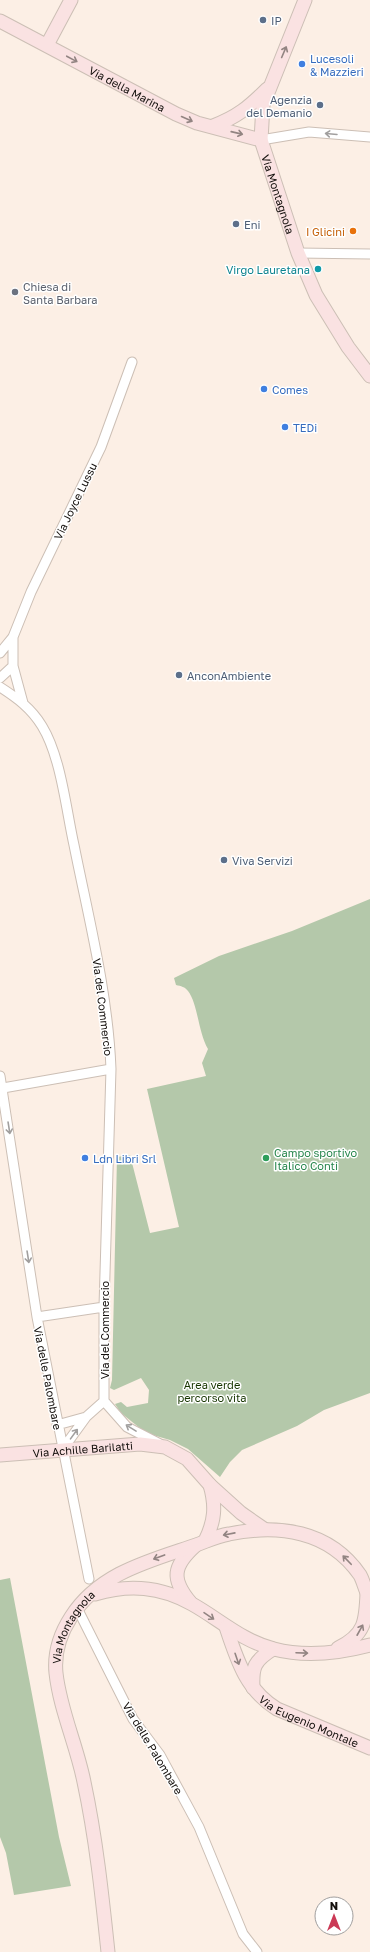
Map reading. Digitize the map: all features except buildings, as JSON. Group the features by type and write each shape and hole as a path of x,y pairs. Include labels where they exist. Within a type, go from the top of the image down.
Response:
{"main road":[{"path":"47,45 70,0"},
{"name":"Via Montagnola","path":"305,0 263,105 261,140 298,253 316,295 329,319 370,376"},
{"name":"Via della Marina","path":"0,21 176,114 197,123 213,126 261,140"},
{"path":"213,126 233,118 251,106 269,88"},
{"name":"Via Achille Barilatti","path":"0,1455 140,1444 165,1447 187,1459 210,1485 241,1513 264,1529"},
{"path":"192,1604 179,1588 176,1575 179,1564 201,1543 211,1529 215,1513 210,1485"},
{"name":"Via Achille Barilatti","path":"89,1595 111,1578 129,1568 223,1535 264,1529 300,1533 319,1539 338,1550 361,1577 368,1595 366,1617 361,1629 355,1638 347,1644 330,1652"},
{"name":"Via Montagnola","path":"108,1952 102,1898 84,1782 56,1673 59,1638 76,1608 89,1595 124,1588 148,1588 162,1591 192,1604 226,1628 273,1649 305,1654 330,1652 370,1645"},
{"name":"Via Eugenio Montale","path":"226,1628 240,1668 253,1688 264,1700 277,1709 370,1748"},
{"name":"Via Eugenio Montale","path":"253,1688 253,1670 255,1664 273,1649"}],"street":[{"path":"261,140 309,132 370,137"},
{"path":"298,253 370,254"},
{"name":"Via Joyce Lussu","path":"0,653 13,637 31,592 101,447 132,362"},
{"name":"Via Joyce Lussu","path":"13,637 13,666 23,703"},
{"path":"0,678 13,666"},
{"name":"Via del Commercio","path":"0,687 23,703 42,726 51,745 61,783 98,962 109,1035 111,1070 104,1307 104,1401"},
{"path":"2,1088 111,1070"},
{"name":"Via delle Palombare","path":"0,1076 37,1317 57,1425 89,1579"},
{"name":"Via delle Palombare","path":"37,1317 104,1307"},
{"path":"62,1450 86,1417 104,1401"},
{"name":"Via Achille Barilatti","path":"104,1401 127,1427 165,1447"},
{"path":"57,1425 86,1417"},
{"name":"Via delle Palombare","path":"76,1608 133,1719 160,1755 196,1820 243,1934 257,1952"}],"green space":[{"name":"Area verde percorso vita","path":"370,899 370,1393 324,1410 297,1426 242,1450 230,1462 220,1477 188,1449 170,1440 146,1433 121,1413 115,1404 121,1402 127,1407 148,1403 149,1390 141,1378 114,1390 110,1388 112,1380 117,1157 130,1155 150,1233 179,1227 147,1089 206,1076 202,1063 208,1049 202,1035 194,1003 186,989 176,985 174,978 219,956 292,931"},
{"path":"10,1578 59,1837 71,1886 14,1895 6,1853 0,1837 0,1580"}],"place":[{"name":"IP","path":"263,20"},
{"name":"Lucesoli & Mazzieri","path":"302,64"},
{"name":"Agenzia del Demanio","path":"320,105"},
{"name":"Eni","path":"236,224"},
{"name":"I Glicini","path":"353,231"},
{"name":"Virgo Lauretana","path":"318,269"},
{"name":"Chiesa di Santa Barbara","path":"15,292"},
{"name":"Comes","path":"264,389"},
{"name":"TEDi","path":"285,427"},
{"name":"AnconAmbiente","path":"179,675"},
{"name":"Viva Servizi","path":"224,860"},
{"name":"Ldn Libri Srl","path":"85,1158"},
{"name":"Campo sportivo Italico Conti","path":"266,1158"}]}
